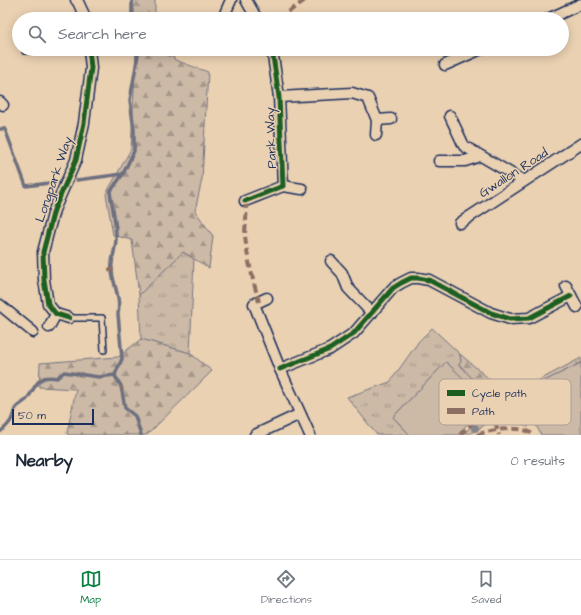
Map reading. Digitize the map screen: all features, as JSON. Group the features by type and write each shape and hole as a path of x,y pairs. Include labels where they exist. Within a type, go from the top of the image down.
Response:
{"street":[{"path":"76,0 83,12"},
{"path":"226,12 231,0"},
{"path":"246,0 253,12"},
{"path":"563,12 581,4"},
{"name":"Longpark Way","path":"56,314 48,304 44,280 43,252 54,210 76,160 84,123 91,68 90,56"},
{"name":"Park Way","path":"245,202 283,186 279,97 273,56"},
{"path":"445,65 465,56"},
{"path":"279,97 352,93 368,98 377,120 376,135"},
{"path":"450,116 464,146 524,181"},
{"path":"377,120 391,119"},
{"name":"Gwallon Road","path":"460,223 581,144"},
{"path":"439,161 465,161 480,156"},
{"path":"283,186 302,189"},
{"path":"330,261 342,273 348,288 372,313"},
{"path":"280,369 330,349 354,333 393,288 411,278 429,280 491,313 510,319 529,318 571,296"},
{"path":"566,286 577,307"},
{"path":"267,298 254,304 280,369 310,435"},
{"path":"0,306 33,332"},
{"path":"50,327 56,314 69,318"},
{"path":"255,435 300,414"}],"lane":[{"path":"69,318 102,318 104,350"}],"green space":[{"path":"133,0 155,0 155,12 134,12"},
{"path":"136,56 172,56 175,60 208,72 202,179 195,211 213,236 209,268 183,252 139,295 132,240 113,235 106,194 131,149"},
{"path":"183,252 194,259 190,353 141,339 139,295"},
{"path":"432,328 460,354 461,362 479,379 464,379 446,362 393,417 410,435 377,435 347,397 390,382 419,341"},
{"path":"141,339 190,353 212,371 147,435 68,435 67,433 76,389 39,387 40,363 118,357"},
{"path":"460,354 489,379 473,379 459,364 461,362"},
{"path":"581,358 581,363 548,379 541,379"},
{"path":"446,362 464,379 439,379 439,425 466,425 458,435 410,435 393,417"},
{"path":"581,363 581,435 541,435 536,425 571,425 571,379 548,379"},
{"path":"472,425 485,425 473,432 463,435"}],"waterway":[{"path":"132,0 132,12"},
{"path":"138,56 130,100 134,130 134,151 123,174 110,192 115,219 116,235 112,267 119,303 118,314 122,359 115,376 121,386 125,408 135,416 141,435"},
{"path":"0,129 5,129 26,186 57,182"},
{"path":"77,180 123,174"},
{"path":"0,432 10,422 16,407 27,399 41,379 50,377 57,378 64,372 99,377 115,375"}],"marked path":[{"path":"289,12 305,0"},
{"path":"245,201 246,244 250,269 259,302"},
{"path":"108,270 114,270"},
{"path":"460,435 471,425"},
{"path":"496,425 499,435"},
{"path":"477,435 489,431 506,429 522,430 533,435"}],"cycle path":[{"path":"69,318 56,314 48,304 44,280 43,252 54,210 76,160 84,123 91,68 90,56"},
{"path":"245,201 283,186 279,97 273,56"},
{"path":"280,369 330,349 354,333 393,288 411,278 429,280 491,313 510,319 529,318 571,296"}]}
